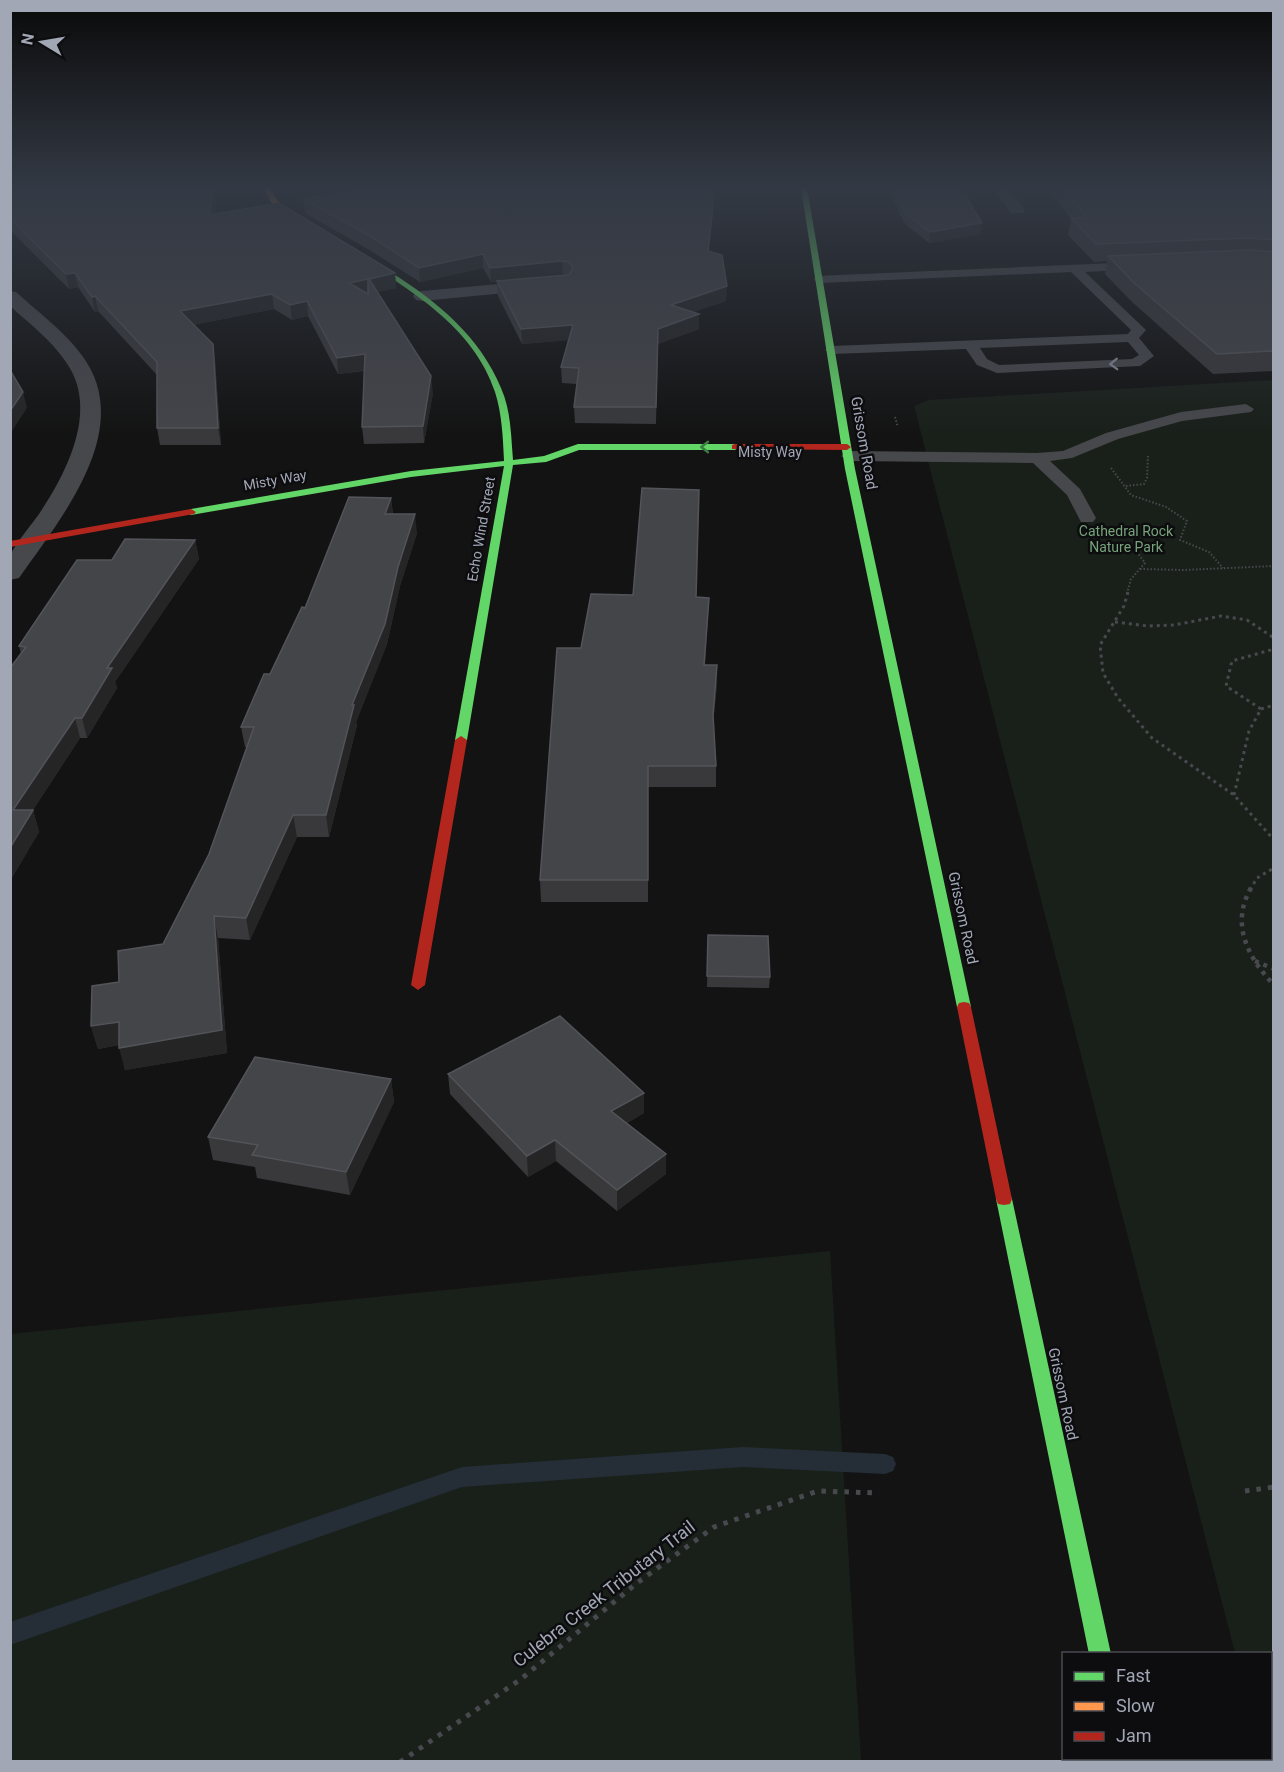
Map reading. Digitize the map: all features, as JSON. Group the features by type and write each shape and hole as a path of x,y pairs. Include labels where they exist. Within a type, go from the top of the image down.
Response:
{"street":[{"name":"Echo Wind Street","path":"385,271 438,308 462,331 486,361 501,392 509,431 509,462 418,985"},
{"name":"Grissom Road","path":"819,271 847,460 1100,1652"},
{"path":"422,296 563,283"},
{"path":"10,296 80,367 89,387 92,408 86,446 69,483 10,573"},
{"name":"Misty Way","path":"10,544 358,482 546,459 578,447 847,460"},
{"name":"Misty Way","path":"546,459 564,466"}],"lane":[{"path":"820,279 1013,271"},
{"path":"832,350 1132,338 1139,330 1079,271"},
{"path":"970,345 982,362 997,369 1135,363 1147,356 1132,338"},
{"path":"847,460 1037,458 1066,455 1112,436 1181,417 1246,409"},
{"path":"1037,458 1074,493 1087,518"}],"path":[{"path":"1125,544 1144,558 1145,563 1131,579 1124,606 1100,645 1103,673 1118,698 1152,738 1234,795 1274,840"},
{"path":"1140,569 1184,570 1274,566"},
{"path":"1115,622 1174,625 1221,616 1247,620 1274,638"},
{"path":"1261,709 1226,686 1232,661 1274,649"},
{"path":"1234,795 1249,731 1261,709 1274,705"},
{"path":"1274,868 1257,878 1244,900 1240,925 1253,961 1274,985"},
{"path":"1253,961 1274,969"},
{"path":"1245,1491 1274,1487"},
{"name":"Culebra Creek Tributary Trail","path":"400,1761 520,1679 636,1583 714,1527 818,1491 879,1493"}],"green space":[{"name":"Cathedral Rock Nature Park","path":"1273,380 1273,1761 1262,1760 1272,1760 1272,1652 1235,1652 914,406 929,400"},
{"path":"830,1251 861,1761 11,1761 11,1334"}],"building":[{"path":"63,271 391,271 395,273 369,279 431,376 423,426 362,427 365,354 337,358 307,301 290,305 272,294 180,311 213,344 218,428 157,428 157,362 95,296 92,297 75,273 66,274","holes":["368,279 368,294 349,283"]},
{"path":"571,271 725,271 727,286 671,305 699,314 658,329 656,407 574,407 579,368 561,367 573,325 521,329 497,281 569,275"},
{"path":"1122,271 1274,271 1274,351 1217,354"},
{"path":"10,370 23,392 10,411"},
{"path":"642,488 699,490 696,597 709,598 704,665 717,665 713,715 716,766 648,766 648,880 540,880 557,648 581,648 591,594 633,595"},
{"path":"349,497 391,498 385,514 415,514 398,567 385,624 352,705 354,705 326,815 293,815 246,918 214,916 222,1030 119,1048 119,1022 91,1026 92,986 119,982 118,951 163,944 209,854 254,727 241,727 264,674 270,674 302,607 305,608"},
{"path":"125,539 195,540 107,668 112,668 82,718 75,718 13,810 33,810 10,848 10,668 26,647 19,646 77,560 112,560"},
{"path":"708,935 768,936 770,977 707,976"},
{"path":"560,1016 644,1093 611,1111 666,1154 617,1190 555,1140 527,1156 448,1074"},
{"path":"255,1057 391,1079 346,1172 252,1155 258,1145 208,1137"}],"waterway":[{"path":"10,1634 462,1477 743,1457 885,1464"}],"traffic: fast":[{"path":"384,271 440,310 474,346 498,389 506,425 509,462 461,740"},
{"path":"818,271 850,469 964,1007"},
{"path":"191,512 411,474 546,459 578,447 735,447"},
{"path":"1004,1199 1100,1652"}],"traffic: jam":[{"path":"735,447 847,447"},
{"path":"10,544 191,512"},
{"path":"418,985 461,740"},
{"path":"964,1007 1004,1199"}]}
